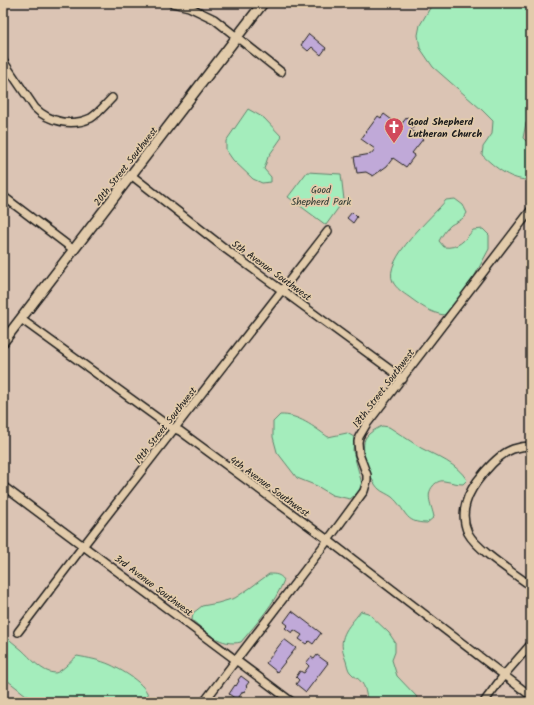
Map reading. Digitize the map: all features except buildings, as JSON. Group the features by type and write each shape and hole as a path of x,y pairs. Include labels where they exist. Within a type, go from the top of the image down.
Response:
{"street":[{"path":"172,3 189,7 218,21 281,72"},
{"name":"20th Street Southwest","path":"3,342 238,38 263,3"},
{"path":"3,61 35,108 54,120 70,123 87,119 99,112 112,98"},
{"name":"5th Avenue Southwest","path":"131,175 227,250 403,378"},
{"path":"3,196 74,250"},
{"name":"18th Street Southwest","path":"204,702 360,499 367,485 367,475 358,448 359,437 366,425 531,210"},
{"name":"19th Street Southwest","path":"18,632 328,231"},
{"name":"4th Avenue Southwest","path":"21,319 174,429 180,431 328,540 531,696"},
{"path":"531,446 512,449 500,456 490,466 470,492 464,513 466,526 473,540 531,586"},
{"name":"3rd Avenue Southwest","path":"3,486 84,545 292,702"},
{"path":"484,702 504,675 531,644"}],"green space":[{"path":"433,3 531,3 531,117 526,123 523,138 531,146 531,180 524,180 504,173 482,155 483,147 492,134 493,121 433,67 420,48 418,35 420,25"},
{"path":"248,109 264,118 282,137 268,157 264,169 271,177 271,182 262,183 253,179 233,160 226,150 226,141"},
{"name":"Good Shepherd Park","path":"307,172 341,174 344,200 326,225 288,197"},
{"path":"455,199 463,205 467,213 462,219 451,225 444,232 439,241 444,247 453,247 461,243 473,230 483,229 489,235 489,249 466,291 451,310 444,315 425,308 402,292 393,282 392,273 395,262 410,239 446,200"},
{"path":"280,415 287,415 299,419 311,425 328,437 347,433 354,437 353,451 362,484 359,492 350,499 332,495 317,486 297,478 277,452 273,437 273,422"},
{"path":"382,426 389,427 421,448 446,461 458,469 467,480 463,484 442,481 434,485 431,489 429,497 434,517 427,523 414,521 409,518 397,502 379,489 372,480 365,458 364,444 365,439 372,431"},
{"path":"269,574 279,575 284,580 271,605 241,642 234,643 220,640 208,634 192,620 193,613 202,606 235,598"},
{"path":"361,611 368,613 389,633 395,642 395,652 392,660 397,676 417,697 419,702 369,702 362,683 349,670 342,646 344,634 347,628"},
{"path":"3,633 41,668 50,672 55,673 60,671 77,656 98,660 111,665 129,675 141,685 146,690 149,702 39,702 26,695 3,677"}],"place":[{"name":"Good Shepherd Lutheran Church","path":"394,144"}]}
